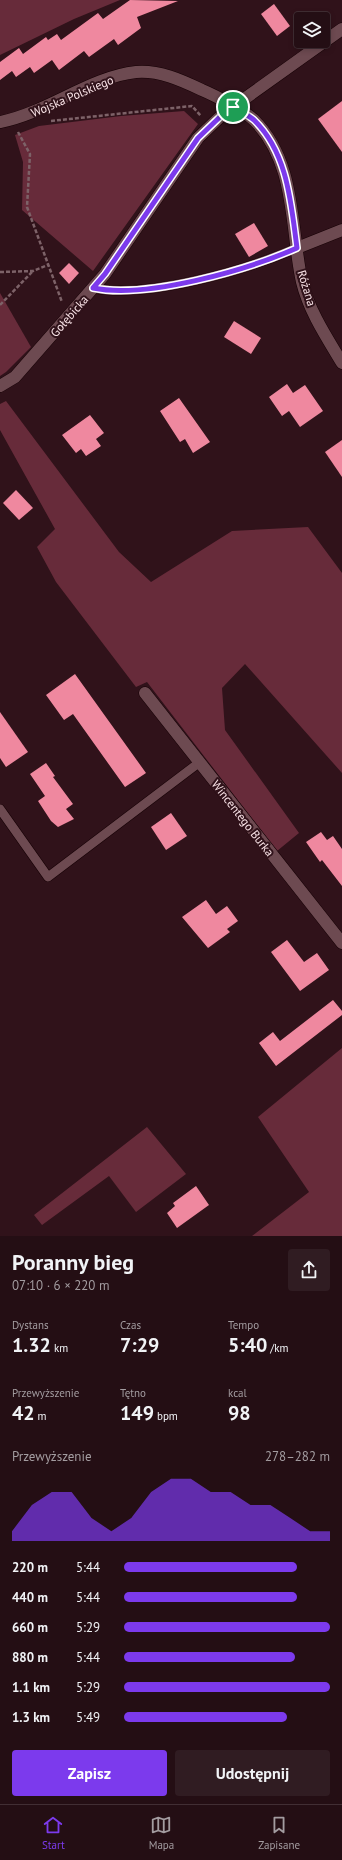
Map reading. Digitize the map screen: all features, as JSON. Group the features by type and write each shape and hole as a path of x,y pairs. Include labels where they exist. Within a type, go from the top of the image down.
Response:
{"street":[{"name":"Gołębicka","path":"0,386 15,377 105,274 198,138 223,114 342,29"},
{"name":"Wojska Polskiego","path":"0,122 30,114 105,80 135,72 154,73 180,80 208,92 233,107"},
{"name":"Różana","path":"233,107 252,119 263,130 283,166 292,208 303,283 308,299 326,336 342,363"},
{"path":"297,248 342,230"},
{"name":"Wincentego Burka","path":"144,693 342,943"}],"lane":[{"path":"93,288 119,291 157,287 205,278 267,261 297,248"},
{"path":"0,809 48,877 200,762"}],"path":[{"path":"50,122 192,106 204,120"},
{"path":"22,127 16,129 30,154 28,207 67,318"},
{"path":"0,272 33,271 48,265"},
{"path":"0,305 33,271"}],"shaded area":[{"path":"0,0 120,0 74,19 0,55"},
{"path":"184,111 198,124 93,271 22,210 23,162 15,135 39,126 121,116"},
{"path":"0,293 31,347 0,376"},
{"path":"6,401 119,552 151,582 232,531 308,527 342,573 342,773 245,664 222,688 225,730 299,833 277,851 147,682 136,687 56,582 37,547 55,529 0,430 0,404"},
{"path":"342,1048 342,1236 252,1236 309,1192 258,1117"},
{"path":"147,1127 186,1174 136,1212 109,1176 42,1225 34,1215"}],"building":[{"path":"130,0 178,1 137,17 141,28 118,45 114,39 89,57 84,51 59,70 52,60 34,73 30,67 16,77 12,71 0,80 0,62 19,48 23,54 46,37 48,40 57,34 61,40 98,13 103,19"},
{"path":"274,4 290,26 277,36 261,14"},
{"path":"342,101 342,152 318,119"},
{"path":"254,223 268,246 249,257 235,234"},
{"path":"69,263 79,273 69,284 59,273"},
{"path":"234,321 261,338 251,354 224,337"},
{"path":"287,384 293,393 305,385 323,411 300,427 289,411 282,416 269,397"},
{"path":"179,398 210,442 193,453 185,439 180,442 160,411"},
{"path":"90,415 104,433 96,439 101,446 86,456 81,449 76,453 62,435"},
{"path":"342,440 342,477 325,452"},
{"path":"16,490 33,508 19,520 3,503"},
{"path":"75,674 146,773 125,787 73,714 64,720 46,695"},
{"path":"0,712 28,752 6,767 0,758"},
{"path":"46,763 55,776 53,777 73,804 66,809 74,819 58,827 51,821 38,801 45,796 30,774"},
{"path":"171,813 187,836 166,850 151,827"},
{"path":"321,832 327,840 333,836 342,849 342,886 322,860 320,862 306,842"},
{"path":"206,900 216,914 227,906 238,921 227,929 230,932 208,948 182,917"},
{"path":"287,940 304,962 317,953 329,970 300,991 271,952"},
{"path":"333,1000 342,1011 342,1015 276,1066 259,1043 273,1032 280,1041"},
{"path":"196,1186 209,1205 177,1228 167,1213 175,1206 173,1203"}],"route":[{"path":"233,107 252,119 263,130 275,149 283,166 292,208 297,248 267,261 205,278 157,287 119,291 93,288 105,274 198,138 210,125 233,107"}]}
